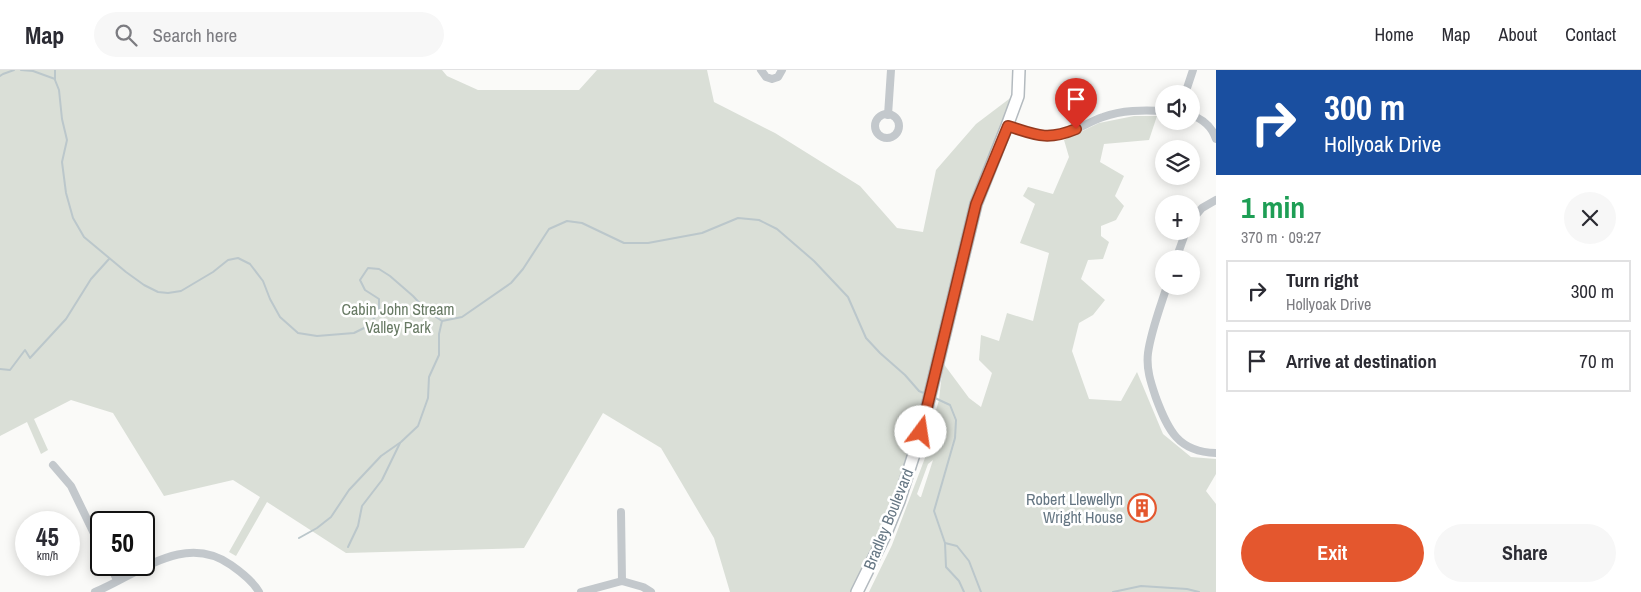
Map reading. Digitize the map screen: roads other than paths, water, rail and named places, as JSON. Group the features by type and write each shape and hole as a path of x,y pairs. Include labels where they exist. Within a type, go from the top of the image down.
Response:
{"main road":[{"name":"Bradley Boulevard","path":"857,592 899,502 921,432 976,204 1008,126 1018,96 1020,70"}],"street":[{"path":"762,70 766,77 772,79 778,77 782,70"},
{"path":"888,115 891,70"},
{"path":"1188,85 1193,70"},
{"path":"1008,126 1032,134 1051,137 1063,134 1102,117 1118,113 1155,110"},
{"path":"1200,119 1208,125 1216,139"},
{"path":"1200,210 1216,200"},
{"path":"1164,295 1148,354 1149,378 1165,421 1170,431 1178,440 1190,448 1207,453 1216,453"},
{"path":"53,465 71,486 90,525"},
{"path":"621,512 622,581"},
{"path":"95,592 172,555 190,552 204,553 228,562 239,570 259,592"},
{"path":"116,576 118,580"},
{"path":"581,592 622,581 643,587 651,592"}],"waterway":[{"path":"0,76 14,70"},
{"path":"21,70 33,71 55,79"},
{"path":"55,70 55,80 59,90 62,119 67,140 62,162 66,193 73,218 84,237 126,272 158,292 181,291 213,272 228,260 238,258 250,264 263,281 280,317 298,333 317,336 354,333 368,326 379,312 379,299 365,290 360,280 368,268 379,269 390,276 427,311 442,321 462,317 511,283 523,269 549,229 567,221 582,223 624,243 648,243 702,233 738,218 759,220 777,229 814,261 848,297 866,338 919,391 926,394"},
{"path":"0,369 10,370 25,350 30,358 66,319 91,279 109,259"},
{"path":"299,538 317,528 331,517 349,490 381,456 401,442 418,426 428,398 429,377 439,355 439,334 442,321"},
{"path":"935,398 950,405 956,420 955,438 934,511 945,543 946,567 959,581 964,592"},
{"path":"348,547 358,526 362,506 382,480 400,443"},
{"path":"945,543 957,546 969,561 981,592"},
{"path":"1113,592 1141,586 1187,589 1199,592"}],"place":[{"name":"Robert Llewellyn Wright House","path":"1142,508"}],"park label":[{"name":"Cabin John Stream Valley Park","path":"398,318"}]}
